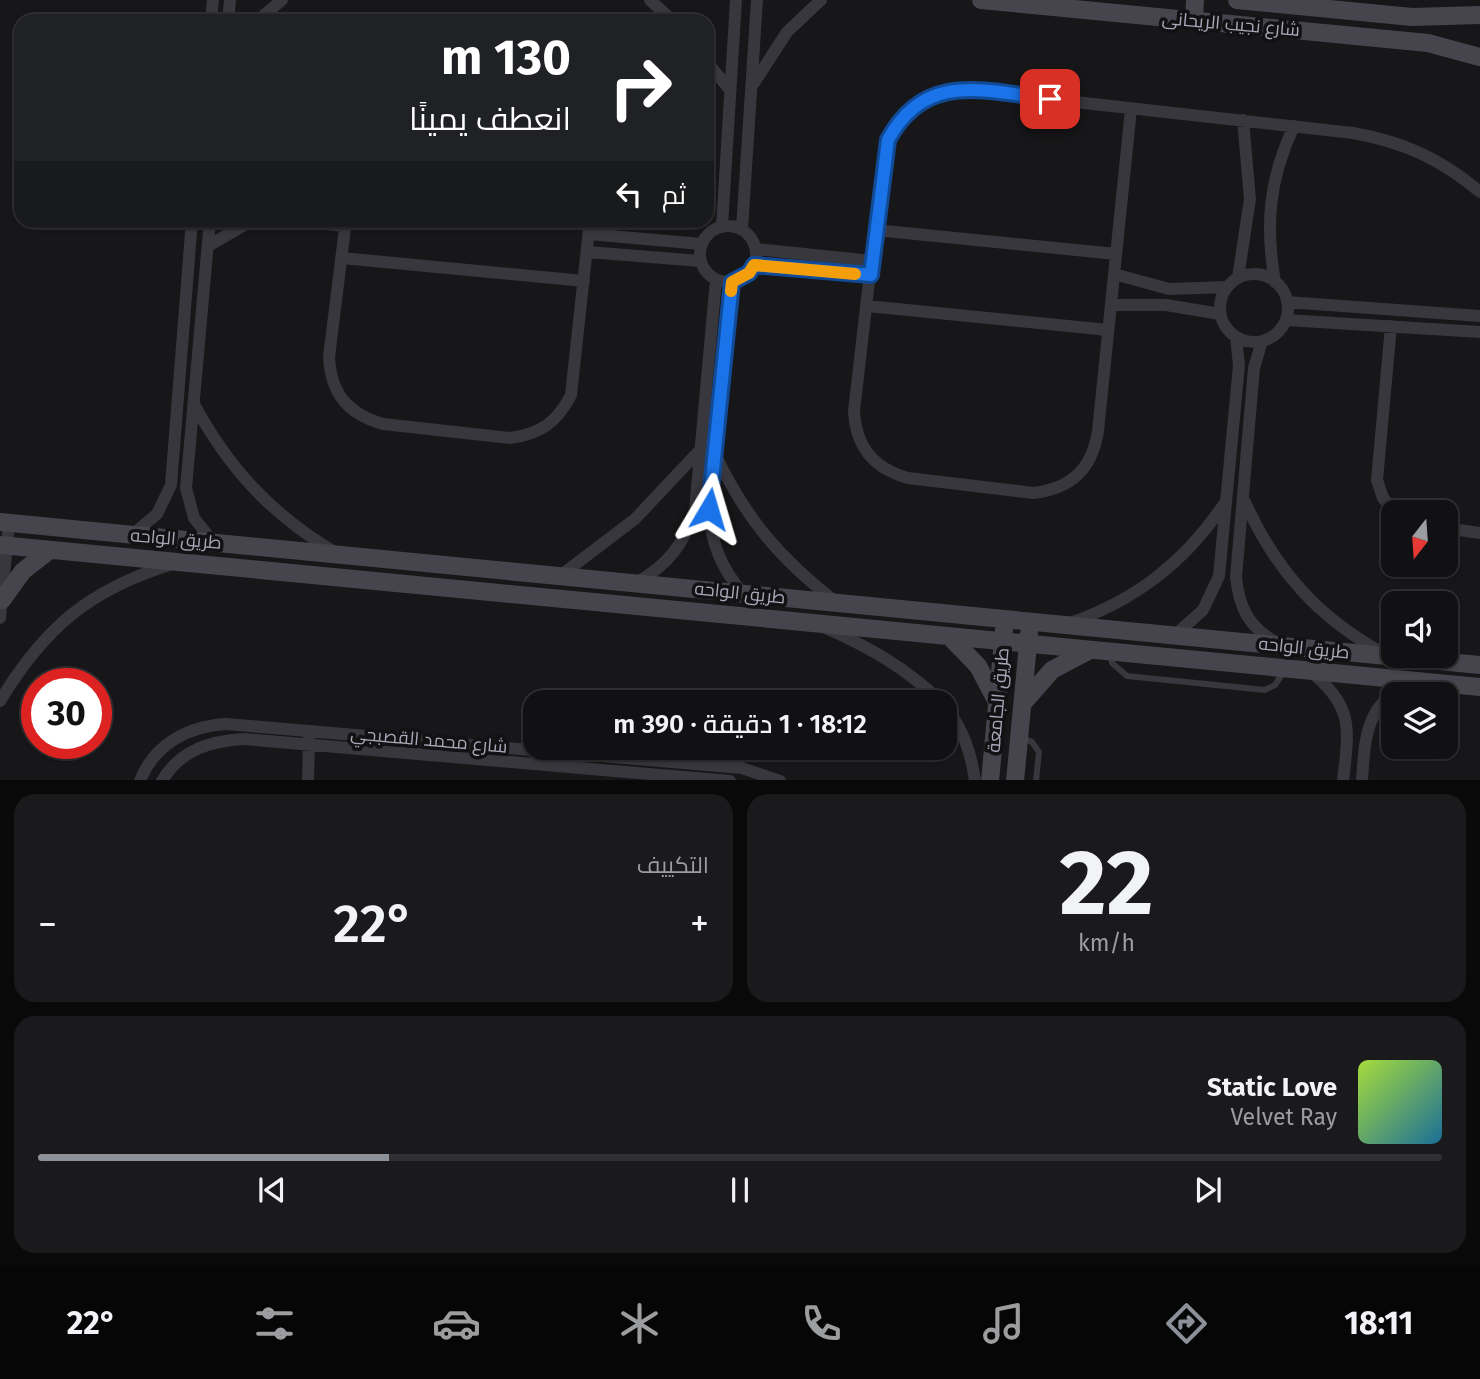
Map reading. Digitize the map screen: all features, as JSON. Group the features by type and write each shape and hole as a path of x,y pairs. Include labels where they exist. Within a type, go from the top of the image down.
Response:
{"street":[{"path":"265,14 282,0"},
{"path":"650,0 665,14"},
{"path":"722,226 736,0"},
{"path":"742,229 757,0"},
{"path":"751,90 767,60 787,32 821,0"},
{"name":"شارع نجيب الريحانى","path":"981,0 1382,38 1440,45 1480,57"},
{"path":"1194,20 1195,0"},
{"name":"شارع نجيب الريحانى","path":"1237,0 1441,18 1480,15"},
{"path":"1382,14 1382,38"},
{"path":"714,71 730,90"},
{"path":"1131,109 1095,451 1086,468 1072,482 1054,491 1034,493 908,478 889,473 874,462 858,439 854,411 888,140 904,115 928,96 948,90 968,90 1389,139 1433,157 1453,169 1480,192"},
{"path":"1238,278 1250,199 1243,120"},
{"path":"1275,282 1257,274 1238,278 1227,287 1222,296 1220,314 1226,327 1236,337 1253,342 1262,341 1280,329 1286,320 1287,302 1275,282 1269,249 1269,207 1281,155 1294,126"},
{"path":"722,226 742,229 751,237 756,249 754,265 749,273 732,282 716,280 703,269 700,261 701,244 709,232 722,226"},
{"path":"132,535 157,514 171,485 191,228"},
{"path":"209,228 188,498 200,527 214,543"},
{"path":"208,246 239,228"},
{"path":"345,228 329,358 330,376 337,394 349,409 365,419 383,424 498,436 530,435 548,426 562,413 571,395 589,228"},
{"path":"596,228 701,244"},
{"path":"875,230 1116,254"},
{"path":"756,249 872,261"},
{"path":"587,251 700,261"},
{"path":"342,258 584,281"},
{"path":"754,265 871,275"},
{"path":"1114,274 1169,289 1227,287"},
{"path":"636,583 657,571 674,554 688,533 695,510 716,280"},
{"path":"732,282 709,509 710,533 717,555 728,576 743,594"},
{"path":"1287,302 1480,316"},
{"path":"1111,305 1166,304 1220,314"},
{"path":"867,306 1108,330"},
{"path":"1286,320 1480,332"},
{"path":"1385,500 1377,480 1391,326"},
{"path":"1175,635 1190,624 1212,594 1219,576 1239,365 1236,337"},
{"path":"1262,341 1254,368 1236,577 1238,599 1248,619 1277,645 1278,667"},
{"path":"194,404 214,442 239,476 277,513 339,555"},
{"path":"560,576 635,519 700,451"},
{"path":"715,455 737,498 764,538 798,573 836,603"},
{"path":"1227,495 1244,496"},
{"path":"1066,625 1109,608 1158,579 1199,539 1227,495"},
{"path":"1244,496 1259,534 1301,593 1338,625 1381,651"},
{"path":"1,609 5,523"},
{"name":"طريق الواحه","path":"5,523 1381,656"},
{"path":"1458,530 1480,533"},
{"name":"طريق الواحه","path":"3,546 1432,682"},
{"path":"1,609 23,571 50,550"},
{"path":"0,701 29,656 77,608 136,575 176,562"},
{"name":"طريق الجامعة","path":"990,780 1005,619"},
{"name":"طريق الجامعة","path":"1015,780 1031,622"},
{"path":"816,623 880,654 905,670 928,690"},
{"path":"949,636 978,666 998,703"},
{"path":"1022,705 1052,670 1101,650"},
{"name":"طريق الواحه","path":"1458,663 1480,665"},
{"path":"1432,682 1433,668"},
{"path":"1310,670 1336,695 1346,713 1349,732 1343,780"},
{"path":"1362,780 1366,734 1372,717 1388,696 1411,680"},
{"name":"طريق الواحه","path":"1458,685 1478,687"},
{"name":"شارع محمد القصبجي","path":"140,780 162,748 192,729 226,724 309,730 730,780"},
{"path":"957,724 971,754 975,780"},
{"path":"308,780 309,730"},
{"name":"شارع محمد القصبجي","path":"162,780 187,754 214,742 244,739 665,772 742,768 780,780"}],"lane":[{"path":"1019,737 1032,742 1039,752 1036,780"}],"slow traffic":[{"path":"731,291 732,282 749,273 754,265 855,274"}],"route":[{"path":"709,509 732,282 749,273 754,265 871,275 883,160 888,140 897,122 911,107 928,96 948,90 968,90 1050,99"}]}
